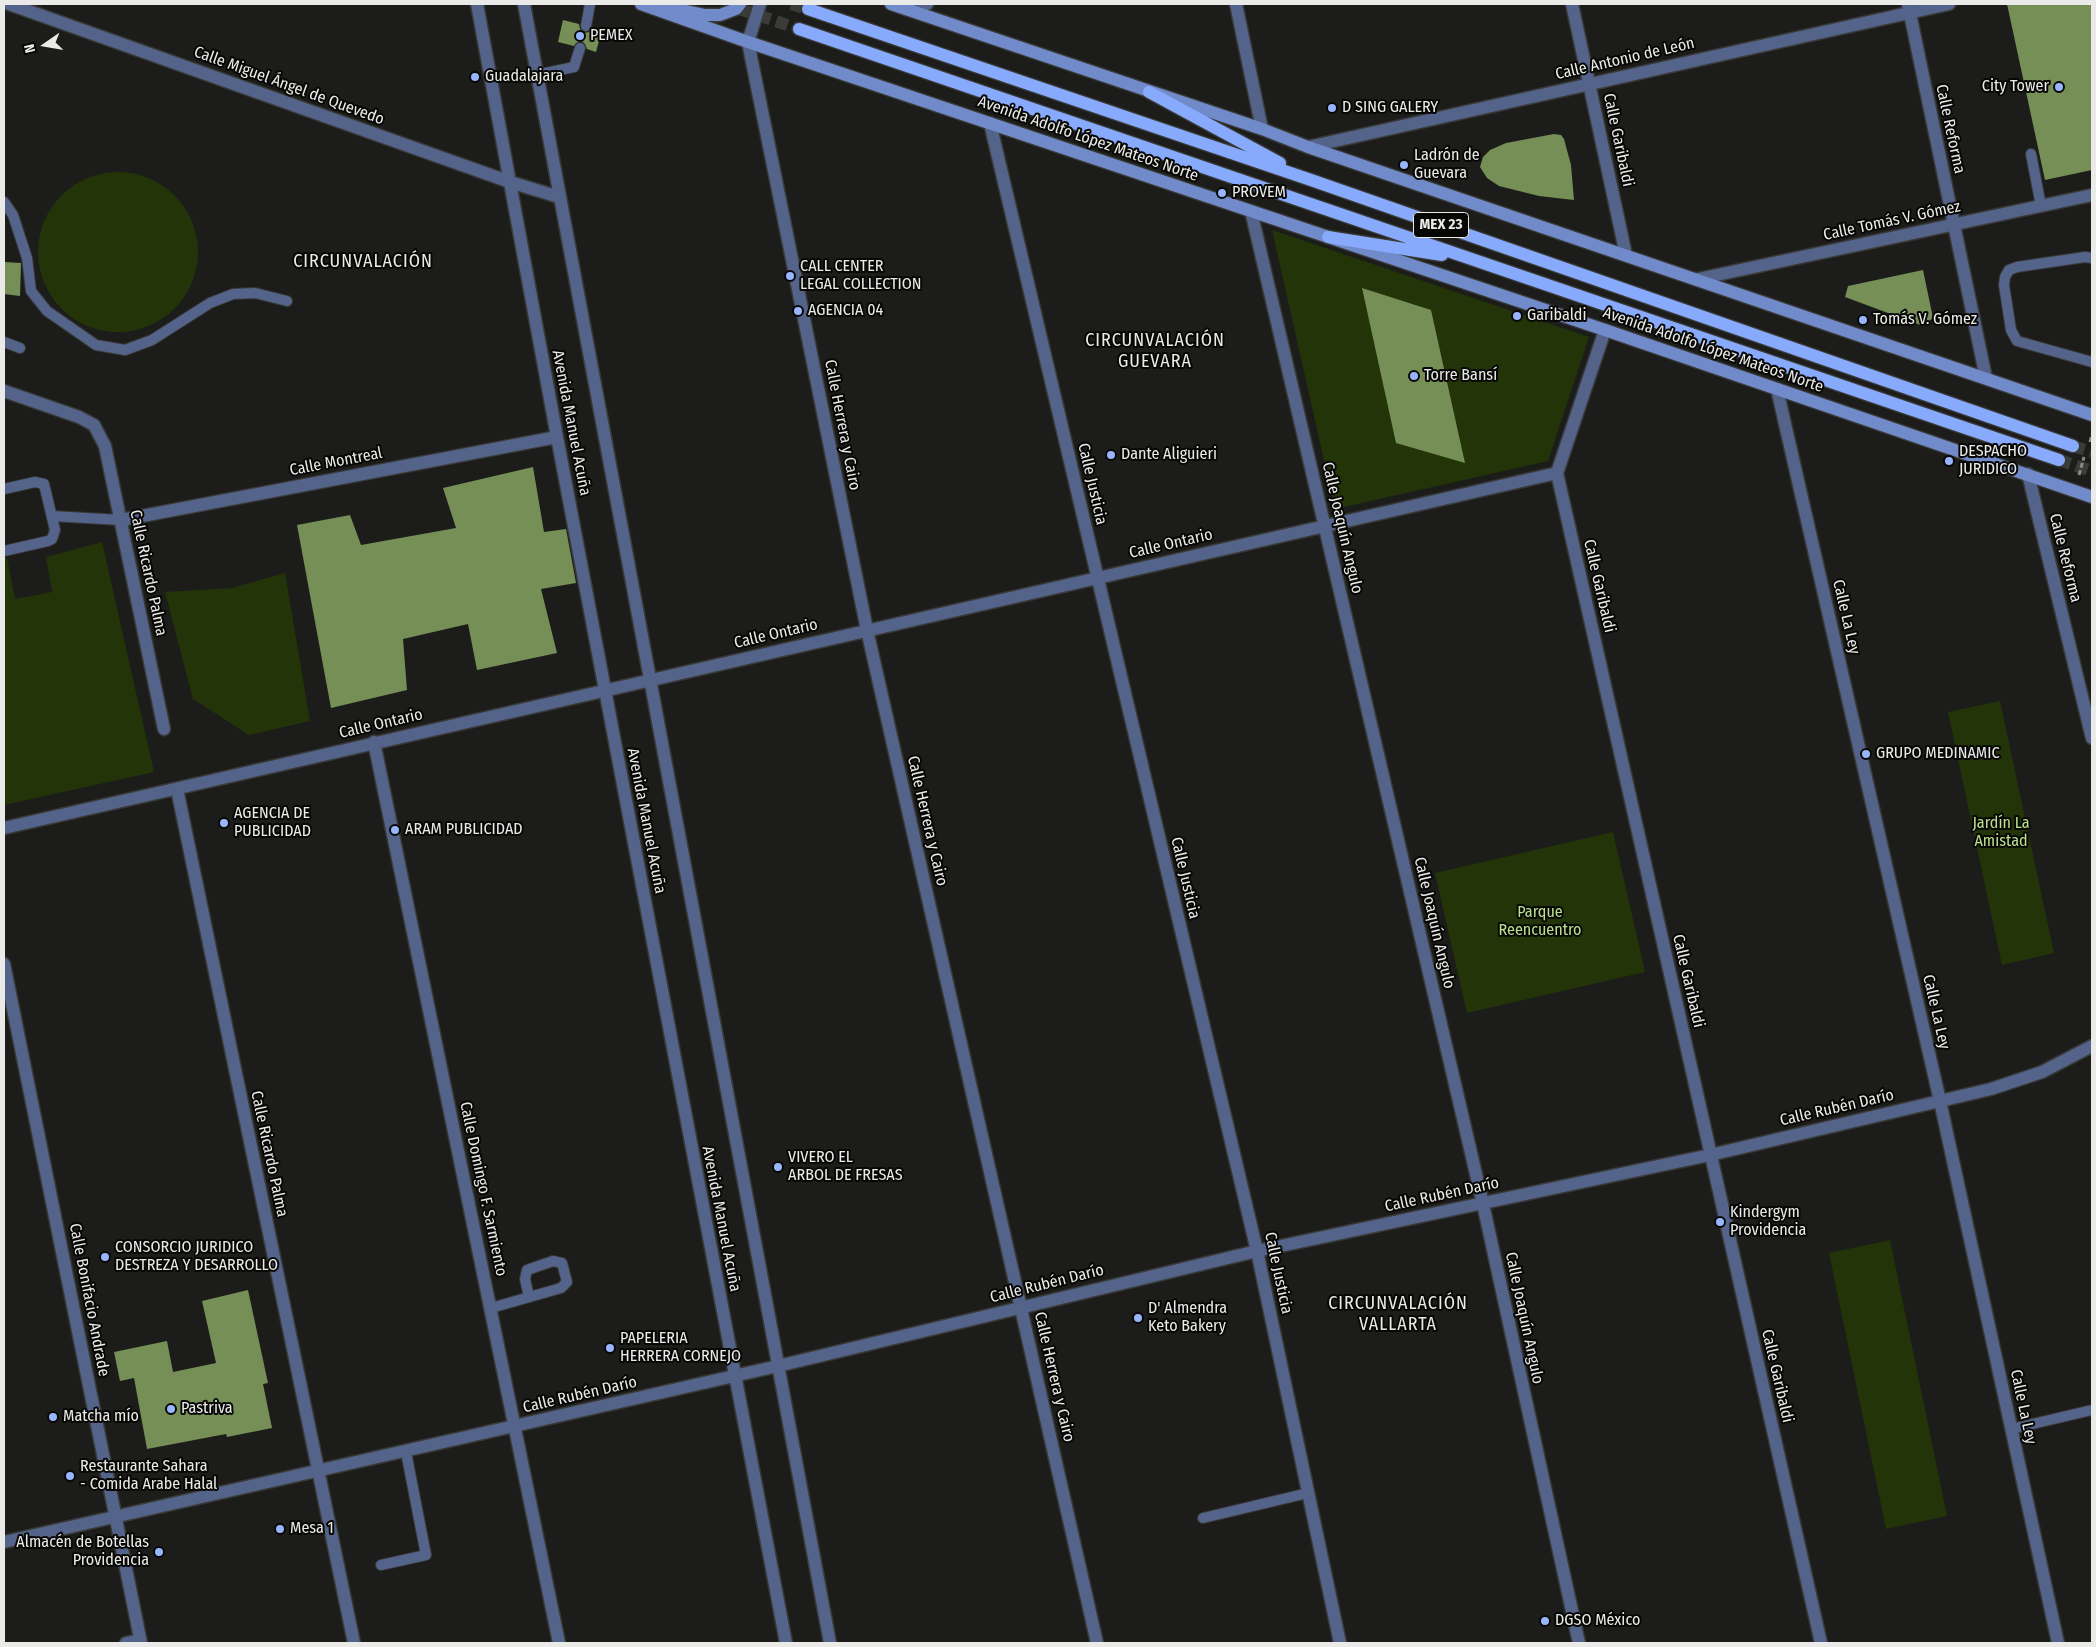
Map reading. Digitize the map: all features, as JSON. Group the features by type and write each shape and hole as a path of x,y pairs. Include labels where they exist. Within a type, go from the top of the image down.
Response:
{"main road":[{"path":"647,6 674,7 705,15 720,14 736,9 740,4"},
{"path":"896,5 2089,413"},
{"name":"Avenida Adolfo López Mateos Norte","path":"647,6 748,42 1605,330 2092,497"},
{"name":"Avenida Adolfo López Mateos Norte","path":"808,9 1311,180 2074,446"},
{"name":"Avenida Adolfo López Mateos Norte","path":"799,29 2058,460"},
{"path":"1149,92 1311,180"},
{"path":"1328,237 1477,261"}],"street":[{"name":"Calle Miguel Ángel de Quevedo","path":"9,4 510,182 559,197"},
{"name":"Avenida Manuel Acuña","path":"478,4 557,437 786,1643"},
{"name":"Avenida Manuel Acuña","path":"524,4 830,1643"},
{"name":"Calle Herrera y Cairo","path":"760,4 748,42 867,630 1097,1643"},
{"path":"896,5 927,4"},
{"path":"1236,4 1262,129"},
{"name":"Calle Garibaldi","path":"1572,4 1626,254"},
{"name":"Calle Antonio de León","path":"1308,147 1589,84 1908,8 1949,4"},
{"name":"Calle Reforma","path":"1908,8 1986,378"},
{"name":"Calle Justicia","path":"990,123 1257,1251 1340,1643"},
{"name":"Calle Tomás V. Gómez","path":"1698,279 2092,195"},
{"name":"Calle Joaquín Angulo","path":"1251,211 1482,1204 1579,1643"},
{"path":"1556,473 1605,330"},
{"name":"Calle La Ley","path":"1777,389 1940,1101 2058,1643"},
{"name":"Calle Ricardo Palma","path":"4,391 94,425 104,446 164,729"},
{"name":"Calle Montreal","path":"121,520 557,437"},
{"name":"Calle Garibaldi","path":"1556,473 1821,1643"},
{"name":"Calle Ontario","path":"4,828 1556,473"},
{"name":"Calle Reforma","path":"2028,474 2092,738"},
{"name":"Calle Domingo F. Sarmiento","path":"374,742 558,1643"},
{"name":"Calle Ricardo Palma","path":"176,788 354,1643"},
{"name":"Calle Bonifacio Andrade","path":"4,964 141,1642"},
{"name":"Calle Rubén Darío","path":"4,1542 778,1366 1257,1251 1710,1155 1991,1089 2042,1072 2092,1046"},
{"path":"126,1643 141,1642"}],"lane":[{"path":"586,26 590,4"},
{"path":"536,75 574,67 580,48"},
{"path":"2031,154 2041,206"},
{"path":"4,202 14,214 24,249 31,291 47,311 96,345 125,350 152,340 210,303 233,294 255,293 287,301"},
{"path":"2092,258 2085,257 2017,267 2009,270 2005,277 2004,285 2011,330 2017,341 2092,362"},
{"path":"4,342 20,348"},
{"path":"4,488 40,482 46,489 55,530 52,539 4,551"},
{"path":"52,516 121,520"},
{"path":"491,1308 529,1298 565,1286 567,1277 562,1263 553,1261 527,1270 525,1279 529,1298"},
{"path":"2011,1429 2092,1410"},
{"path":"381,1564 426,1555 406,1452"},
{"path":"1203,1518 1308,1493"}],"path":[{"path":"2089,443 2092,434"},
{"path":"2074,490 2086,453"}],"green space":[{"path":"118,172 149,178 169,190 180,201 192,221 198,252 192,283 180,303 169,314 149,326 118,332 87,326 67,314 56,303 44,283 38,252 44,221 56,201 67,190 87,178"},
{"path":"1272,230 1589,337 1548,461 1335,509"},
{"path":"102,542 154,772 4,805 4,558 7,558 15,599 52,592 46,557"},
{"path":"285,573 310,721 249,735 193,699 165,592 232,588"},
{"name":"Jardín La Amistad","path":"2000,701 2054,953 2002,965 1948,712"},
{"name":"Parque Reencuentro","path":"1613,832 1645,972 1467,1013 1435,873"},
{"path":"1890,1240 1947,1516 1886,1529 1829,1253"}],"building":[{"name":"City Tower","path":"2007,4 2092,4 2092,170 2045,180"},
{"name":"PEMEX","path":"563,20 579,24 580,29 584,33 589,32 593,27 602,30 596,52 587,49 582,41 574,46 558,42"},
{"path":"1554,134 1561,135 1564,139 1571,165 1574,200 1539,196 1499,186 1487,178 1480,167 1483,157 1490,150 1506,143"},
{"path":"4,262 21,263 20,296 4,294"},
{"path":"1923,270 1933,318 1923,326 1845,297 1848,286"},
{"name":"Torre Bansí","path":"1362,288 1431,310 1465,463 1396,443"},
{"path":"533,467 544,532 566,529 576,583 541,589 557,653 477,670 468,624 403,639 407,690 331,708 297,525 350,515 361,545 456,528 443,488"},
{"path":"248,1290 268,1383 263,1384 272,1428 227,1437 226,1434 147,1449 134,1378 120,1381 114,1352 167,1341 173,1372 216,1363 202,1301"}],"tunnel":[{"path":"725,4 799,29"},
{"path":"791,4 808,9"},
{"path":"2073,446 2092,452"},
{"path":"2059,460 2092,471"}],"place":[{"name":"PEMEX","path":"580,36"},
{"name":"Guadalajara","path":"475,77"},
{"name":"City Tower","path":"2059,87"},
{"name":"D SING GALERY","path":"1332,108"},
{"name":"Ladrón de Guevara","path":"1404,165"},
{"name":"PROVEM","path":"1222,193"},
{"name":"CALL CENTER LEGAL COLLECTION","path":"790,276"},
{"name":"AGENCIA 04","path":"798,311"},
{"name":"Garibaldi","path":"1517,316"},
{"name":"Tomás V. Gómez","path":"1863,320"},
{"name":"Torre Bansí","path":"1414,376"},
{"name":"Dante Aliguieri","path":"1111,455"},
{"name":"DESPACHO JURIDICO","path":"1949,461"},
{"name":"GRUPO MEDINAMIC","path":"1866,754"},
{"name":"AGENCIA DE PUBLICIDAD","path":"224,823"},
{"name":"ARAM PUBLICIDAD","path":"395,830"},
{"name":"VIVERO EL ARBOL DE FRESAS","path":"778,1167"},
{"name":"Kindergym Providencia","path":"1720,1222"},
{"name":"CONSORCIO JURIDICO DESTREZA Y DESARROLLO","path":"105,1257"},
{"name":"D' Almendra Keto Bakery","path":"1138,1318"},
{"name":"PAPELERIA HERRERA CORNEJO","path":"610,1348"},
{"name":"Pastriva","path":"171,1409"},
{"name":"Matcha mío","path":"53,1417"},
{"name":"Restaurante Sahara - Comida Arabe Halal","path":"70,1476"},
{"name":"Mesa 1","path":"280,1529"},
{"name":"Almacén de Botellas Providencia","path":"159,1552"},
{"name":"DGSO México","path":"1545,1621"}],"district":[{"name":"CIRCUNVALACIÓN","path":"363,262"},
{"name":"CIRCUNVALACIÓN GUEVARA","path":"1155,351"},
{"name":"CIRCUNVALACIÓN VALLARTA","path":"1398,1314"}]}
